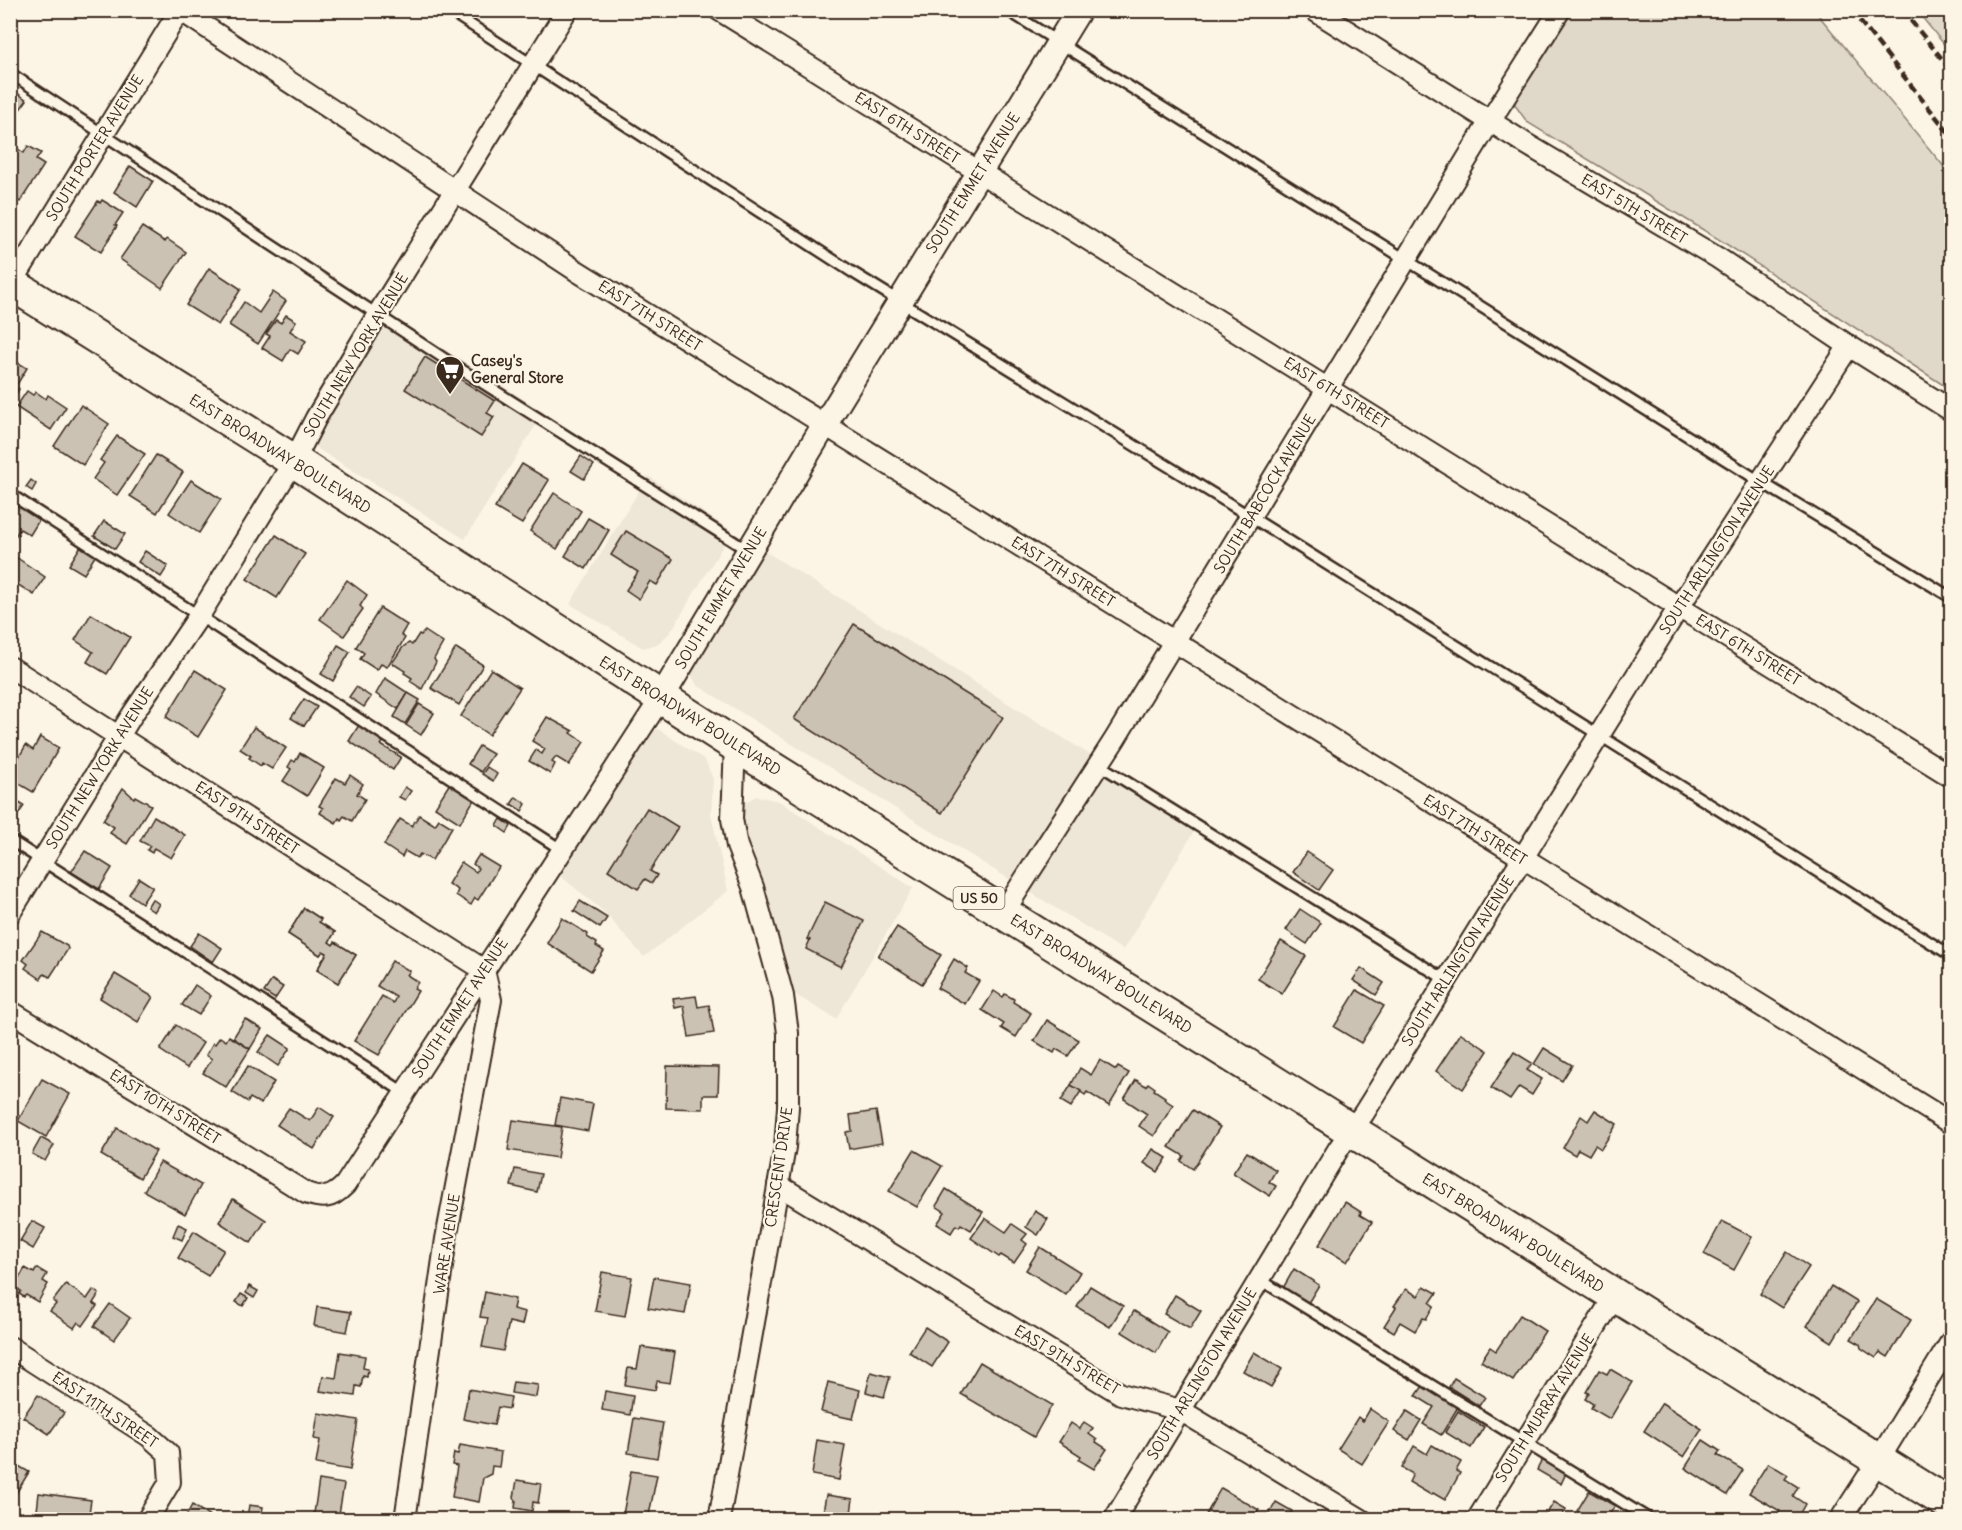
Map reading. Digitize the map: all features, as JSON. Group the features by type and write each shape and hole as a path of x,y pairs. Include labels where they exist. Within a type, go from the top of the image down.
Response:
{"highway":[{"name":"EAST BROADWAY BOULEVARD","path":"11,284 294,461 735,745 1614,1297 1952,1506"}],"street":[{"name":"SOUTH NEW YORK AVENUE","path":"10,913 119,736 199,616 294,461 316,418 378,314 567,10"},
{"name":"EAST 6TH STREET","path":"719,10 1952,777"},
{"name":"SOUTH EMMET AVENUE","path":"322,1198 336,1195 345,1185 661,698 825,424 1079,10"},
{"name":"EAST 5TH STREET","path":"1314,10 1490,121 1718,258 1849,346 1952,411"},
{"name":"SOUTH BABCOCK AVENUE","path":"1003,913 1174,642 1490,121 1560,10"},
{"name":"SOUTH PORTER AVENUE","path":"11,284 180,11"},
{"name":"EAST 7TH STREET","path":"180,11 577,271 1521,859 1952,1124"},
{"name":"SOUTH ARLINGTON AVENUE","path":"1114,1520 1350,1130 1364,1113 1679,606 1849,346"},
{"name":"EAST 9TH STREET","path":"10,667 484,970"},
{"name":"CRESCENT DRIVE","path":"719,1520 785,1147 788,1107 788,1033 783,996 753,887 737,846 732,819 735,745"},
{"name":"WARE AVENUE","path":"405,1520 446,1239 491,1000 484,970"},
{"name":"EAST 10TH STREET","path":"10,1011 287,1182 306,1193 322,1198"},
{"name":"EAST 9TH STREET","path":"778,1185 1121,1394 1180,1410 1362,1520"},
{"name":"SOUTH MURRAY AVENUE","path":"1477,1520 1614,1297"},
{"path":"1840,1520 1952,1340"},
{"name":"EAST 11TH STREET","path":"10,1347 149,1436 168,1453 171,1482 147,1520"}],"lane":[{"path":"448,10 901,302 1251,517 1952,956"},
{"path":"1007,10 1761,482 1952,598"},
{"path":"10,73 451,363 749,551"},
{"path":"10,494 562,850"},
{"path":"1098,764 1446,980"},
{"path":"10,840 405,1093"},
{"path":"1259,1279 1651,1520"}],"shaded area":[{"path":"1942,10 1951,17 1951,53 1921,16 1930,11"},
{"path":"1567,11 1815,11 1951,175 1951,390 1723,242 1527,122 1515,105 1517,88"},
{"path":"381,310 544,412 465,539 318,449 312,440"},
{"path":"648,476 732,531 670,633 657,644 643,648 570,604"},
{"path":"752,543 1199,823 1123,950 697,685 688,670"},
{"path":"658,729 705,760 713,779 711,814 728,891 644,957 603,911 552,869 640,734"},
{"path":"756,796 779,801 913,888 836,1019 789,991 742,830 741,805"}],"building":[{"path":"10,88 27,100 10,123"},
{"path":"28,146 41,153 36,160 44,165 20,202 10,195 10,154 15,147 24,153"},
{"path":"130,166 153,181 137,207 114,192"},
{"path":"102,200 123,213 101,252 75,236 98,201 100,203"},
{"path":"142,227 165,242 167,239 186,252 162,288 120,259"},
{"path":"209,268 241,289 218,325 186,305"},
{"path":"273,292 286,301 258,344 229,325 244,302 259,313"},
{"path":"286,315 296,321 290,331 306,341 298,354 290,349 283,361 262,348 270,336 266,334 276,320 281,323"},
{"name":"Casey's General Store","path":"425,357 495,401 487,413 494,417 481,437 405,389"},
{"path":"10,358 27,368 16,386 19,389 10,403"},
{"path":"27,391 33,395 36,392 46,399 48,395 66,407 51,430 16,407"},
{"path":"81,405 109,424 83,465 54,446"},
{"path":"117,436 145,454 117,495 93,479 104,463 100,460"},
{"path":"156,455 183,472 157,513 130,496"},
{"path":"581,456 594,465 584,479 571,471"},
{"path":"522,464 549,480 522,524 495,508"},
{"path":"31,480 36,484 32,491 26,487"},
{"path":"191,480 221,499 199,533 169,513"},
{"path":"554,493 581,511 557,549 530,531"},
{"path":"10,498 41,517 30,535 20,529 11,542"},
{"path":"588,518 609,530 586,569 565,556"},
{"path":"104,521 125,534 115,549 94,536"},
{"path":"626,531 673,559 657,585 650,581 639,599 626,590 638,572 611,555"},
{"path":"276,535 305,554 277,598 247,579"},
{"path":"82,544 97,553 84,574 69,565"},
{"path":"145,551 168,566 161,577 138,562"},
{"path":"10,553 45,577 34,595 17,584 10,594"},
{"path":"347,580 367,595 360,606 363,609 344,636 320,619"},
{"path":"380,608 407,625 401,635 405,638 387,667 381,664 377,670 360,659 364,653 356,647"},
{"path":"91,614 130,637 107,674 87,662 93,652 75,640"},
{"path":"854,624 1003,717 942,813 794,719"},
{"path":"425,631 443,643 422,689 410,681 412,678 404,673 405,671 392,663 403,647 409,643 412,645 419,634"},
{"path":"338,645 350,652 333,681 321,674"},
{"path":"456,648 483,665 459,705 431,688"},
{"path":"491,669 520,688 489,735 461,716"},
{"path":"195,670 227,690 198,737 166,717"},
{"path":"385,678 408,693 398,709 376,694"},
{"path":"356,687 371,697 364,707 349,697"},
{"path":"408,693 420,700 405,724 394,717"},
{"path":"304,699 317,707 304,726 291,718"},
{"path":"419,704 434,713 421,735 406,725"},
{"path":"547,717 573,731 571,733 584,742 569,765 556,757 552,762 555,764 550,774 529,761 536,750 542,754 545,749 532,741"},
{"path":"359,725 384,741 381,745 401,757 393,770 349,741"},
{"path":"254,727 286,748 272,769 262,763 261,766 240,749"},
{"path":"40,737 59,748 33,792 18,783 13,793 10,792 10,763 15,755 19,757 26,745 33,750"},
{"path":"479,746 493,754 481,772 468,764"},
{"path":"300,753 324,768 307,796 283,781 291,769 288,767 292,760 295,762"},
{"path":"487,767 497,774 493,781 482,774"},
{"path":"350,775 363,784 357,794 365,799 352,821 344,816 336,823 320,813 323,808 319,806 336,778 345,783"},
{"path":"450,783 475,798 460,823 435,807"},
{"path":"405,787 411,791 405,800 399,797"},
{"path":"123,788 134,798 135,796 151,805 127,844 110,833 114,827 103,820"},
{"path":"10,797 24,806 10,826"},
{"path":"516,797 526,804 522,811 511,804"},
{"path":"647,808 678,827 650,871 657,875 652,883 645,879 638,889 608,870"},
{"path":"419,815 435,825 439,819 452,827 432,860 420,854 417,858 405,851 402,857 384,845 400,819 412,826"},
{"path":"154,816 185,835 171,858 154,848 152,853 147,850 150,846 140,841"},
{"path":"501,819 511,826 507,833 497,826"},
{"path":"85,851 112,868 99,889 71,872"},
{"path":"1307,852 1333,870 1319,890 1293,872"},
{"path":"479,855 499,867 478,900 475,898 471,905 456,895 458,890 448,884 461,862 476,872 478,868 473,864"},
{"path":"139,878 153,887 142,903 129,894"},
{"path":"152,899 159,904 154,912 147,907"},
{"path":"580,901 607,918 600,928 574,911"},
{"path":"825,902 864,921 841,967 806,949 810,940 807,939"},
{"path":"304,908 321,919 319,922 335,932 329,942 333,945 335,942 356,955 338,983 317,970 327,953 323,951 320,955 288,934","holes":["303,932 321,943 319,947 301,937","331,953 335,955 325,971 321,969","342,954 347,957 334,977 329,974"]},
{"path":"304,908 321,919 319,922 335,932 329,942 333,945 335,942 356,955 338,983 317,970 327,953 323,951 320,955 288,934"},
{"path":"1300,909 1321,923 1307,944 1286,930"},
{"path":"562,918 588,934 587,937 604,951 591,971 547,943"},
{"path":"897,927 941,955 922,984 878,956"},
{"path":"42,932 67,946 68,949 50,977 44,974 41,979 25,968 28,964 23,960"},
{"path":"199,933 222,948 213,962 190,946"},
{"path":"1281,941 1306,956 1282,994 1258,979"},
{"path":"954,959 968,968 965,973 979,981 965,1004 937,988"},
{"path":"392,961 410,971 407,975 418,982 414,989 418,991 379,1055 354,1041 382,996 393,1003 396,997 377,986"},
{"path":"1361,968 1384,983 1376,995 1353,980"},
{"path":"115,974 153,997 138,1022 100,998"},
{"path":"272,980 283,987 275,999 264,992"},
{"path":"195,985 211,996 199,1015 182,1005"},
{"path":"1357,990 1384,1006 1361,1043 1334,1027"},
{"path":"994,991 1003,997 1005,994 1014,999 1013,1002 1031,1013 1016,1037 1001,1028 1004,1024 982,1010"},
{"path":"696,996 698,1007 709,1005 714,1033 689,1037 684,1006 675,1008 673,999"},
{"path":"245,1019 262,1029 250,1049 233,1038"},
{"path":"1047,1020 1079,1040 1068,1056 1056,1049 1054,1053 1034,1041"},
{"path":"176,1025 203,1043 187,1068 160,1050"},
{"path":"1461,1033 1488,1051 1463,1089 1436,1071"},
{"path":"270,1035 290,1048 278,1066 258,1052"},
{"path":"229,1036 250,1049 226,1087 203,1073 212,1059 206,1055 213,1043 215,1044 220,1037 226,1041"},
{"path":"1544,1048 1572,1065 1562,1081 1534,1064"},
{"path":"1514,1052 1532,1063 1527,1070 1542,1079 1532,1095 1519,1087 1510,1100 1491,1088"},
{"path":"1100,1060 1116,1070 1118,1067 1129,1073 1109,1106 1087,1092 1085,1095 1071,1085 1080,1068 1091,1075"},
{"path":"248,1066 274,1082 261,1104 250,1098 248,1102 232,1092"},
{"path":"667,1066 719,1067 718,1095 703,1095 703,1109 666,1108"},
{"path":"42,1079 70,1094 46,1137 18,1121"},
{"path":"1136,1080 1146,1086 1148,1083 1173,1105 1154,1136 1139,1126 1147,1114 1124,1099"},
{"path":"1071,1085 1081,1091 1071,1107 1061,1101"},
{"path":"560,1098 593,1104 588,1131 555,1125"},
{"path":"319,1107 334,1117 314,1149 277,1125 289,1108 310,1121"},
{"path":"1193,1110 1220,1127 1193,1169 1181,1161 1184,1156 1169,1147"},
{"path":"1595,1110 1617,1124 1601,1149 1595,1145 1589,1155 1578,1149 1575,1155 1563,1148 1581,1116 1588,1121"},
{"path":"876,1111 882,1143 849,1149 846,1132 852,1131 850,1115"},
{"path":"513,1120 562,1127 557,1158 508,1150"},
{"path":"117,1128 156,1151 140,1178 101,1155"},
{"path":"41,1138 54,1145 45,1161 32,1154"},
{"path":"1153,1149 1167,1158 1158,1172 1144,1163"},
{"path":"914,1150 942,1166 917,1207 889,1191"},
{"path":"1247,1152 1276,1170 1269,1182 1276,1186 1270,1196 1233,1173"},
{"path":"160,1162 201,1185 185,1214 144,1191"},
{"path":"515,1169 541,1174 537,1192 511,1186"},
{"path":"946,1189 983,1212 971,1230 961,1224 959,1227 956,1225 951,1233 937,1224 945,1212 936,1206"},
{"path":"233,1199 266,1220 251,1243 219,1222"},
{"path":"1345,1202 1372,1222 1347,1262 1319,1245"},
{"path":"1035,1211 1048,1219 1038,1235 1026,1227"},
{"path":"985,1218 1006,1232 1012,1224 1027,1234 1022,1240 1027,1244 1014,1263 1001,1255 999,1257 971,1238"},
{"path":"32,1221 45,1228 33,1249 20,1241"},
{"path":"1722,1221 1752,1237 1734,1270 1704,1254"},
{"path":"178,1224 187,1228 182,1240 173,1236"},
{"path":"194,1231 224,1250 208,1276 178,1258"},
{"path":"1040,1247 1080,1272 1066,1295 1026,1270"},
{"path":"1787,1252 1809,1267 1782,1308 1760,1294"},
{"path":"25,1268 34,1273 37,1268 47,1274 43,1281 48,1284 38,1302 19,1294 21,1291 14,1287"},
{"path":"1294,1269 1319,1285 1308,1303 1283,1288"},
{"path":"602,1272 632,1277 625,1316 595,1311"},
{"path":"654,1277 691,1283 685,1314 648,1308"},
{"path":"66,1284 87,1299 93,1290 99,1294 93,1303 97,1306 83,1326 78,1322 74,1328 50,1311 56,1304 53,1301"},
{"path":"249,1286 258,1291 254,1298 246,1293"},
{"path":"1090,1286 1123,1306 1110,1327 1077,1307"},
{"path":"1424,1286 1437,1293 1430,1303 1434,1306 1415,1331 1400,1322 1394,1332 1384,1326 1406,1289 1418,1296"},
{"path":"1831,1286 1857,1302 1832,1342 1807,1326"},
{"path":"485,1292 515,1299 513,1309 525,1312 522,1325 509,1322 503,1351 482,1347 488,1318 480,1317"},
{"path":"241,1294 248,1298 243,1306 236,1302"},
{"path":"1175,1295 1201,1311 1190,1329 1164,1314"},
{"path":"1876,1299 1911,1320 1888,1357 1880,1352 1876,1358 1851,1339"},
{"path":"110,1304 130,1318 114,1340 94,1326"},
{"path":"317,1307 351,1312 347,1332 314,1326"},
{"path":"1134,1311 1168,1332 1156,1353 1122,1332"},
{"path":"1520,1315 1545,1331 1513,1381 1481,1361 1490,1347 1496,1351"},
{"path":"925,1327 948,1342 932,1367 909,1352"},
{"path":"641,1347 675,1352 670,1383 657,1381 655,1390 625,1385 628,1368 637,1369"},
{"path":"340,1352 365,1356 363,1368 368,1369 367,1377 363,1376 361,1387 356,1386 355,1396 320,1391 323,1376 336,1378"},
{"path":"1254,1352 1282,1369 1271,1387 1243,1371"},
{"path":"980,1362 1052,1405 1034,1437 961,1394"},
{"path":"1610,1369 1632,1382 1610,1419 1591,1408 1593,1404 1585,1399 1589,1393 1586,1392 1599,1370 1607,1374"},
{"path":"871,1372 890,1377 884,1397 866,1392"},
{"path":"1454,1378 1485,1397 1479,1406 1449,1387"},
{"path":"513,1382 538,1385 536,1397 511,1393"},
{"path":"828,1382 860,1390 853,1419 821,1412"},
{"path":"1423,1386 1458,1407 1441,1435 1423,1424 1434,1407 1416,1396"},
{"path":"469,1389 511,1397 509,1409 498,1407 494,1425 463,1419"},
{"path":"605,1391 633,1396 630,1415 602,1410"},
{"path":"38,1395 64,1413 49,1434 23,1417"},
{"path":"1662,1403 1702,1429 1684,1457 1644,1431"},
{"path":"1370,1409 1389,1422 1362,1464 1338,1449 1358,1417 1363,1421"},
{"path":"1407,1411 1421,1420 1409,1440 1394,1431"},
{"path":"1458,1411 1484,1427 1471,1448 1445,1432"},
{"path":"318,1413 358,1420 350,1470 316,1464 320,1440 314,1439"},
{"path":"634,1418 663,1423 657,1458 628,1453"},
{"path":"1084,1422 1093,1428 1089,1434 1107,1449 1094,1469 1079,1460 1081,1456 1059,1442 1071,1423 1080,1429"},
{"path":"817,1440 845,1445 839,1480 812,1475"},
{"path":"1703,1440 1720,1451 1717,1455 1743,1470 1727,1495 1685,1468"},
{"path":"460,1445 501,1452 499,1467 492,1466 491,1474 483,1478 479,1502 452,1497 457,1466 452,1465 454,1453 458,1454"},
{"path":"1432,1445 1461,1462 1456,1471 1460,1473 1445,1500 1409,1482 1413,1474 1402,1468 1414,1446 1427,1454"},
{"path":"1542,1460 1566,1473 1561,1484 1537,1470"},
{"path":"10,1461 29,1472 10,1503"},
{"path":"1768,1463 1788,1475 1785,1479 1798,1487 1793,1496 1805,1504 1796,1520 1785,1520 1777,1515 1780,1511 1749,1493"},
{"path":"631,1471 657,1475 648,1520 622,1520"},
{"path":"319,1480 344,1484 338,1520 313,1520"},
{"path":"517,1480 541,1484 538,1503 533,1502 532,1511 515,1508"},
{"path":"1221,1488 1259,1510 1253,1520 1203,1520"},
{"path":"1589,1491 1615,1506 1606,1520 1592,1520 1577,1511"},
{"path":"39,1493 91,1500 88,1520 36,1520"},
{"path":"826,1495 853,1499 850,1520 804,1520 805,1515 822,1518"},
{"path":"1276,1502 1292,1511 1287,1520 1266,1520"},
{"path":"1554,1502 1566,1509 1560,1520 1547,1520 1544,1518"},
{"path":"192,1505 215,1519 184,1520"},
{"path":"249,1505 263,1507 261,1519 247,1517"}],"railway":[{"path":"1851,10 1952,137"},
{"path":"1902,10 1952,71"}],"place":[{"name":"Casey's General Store","path":"450,396"}]}
